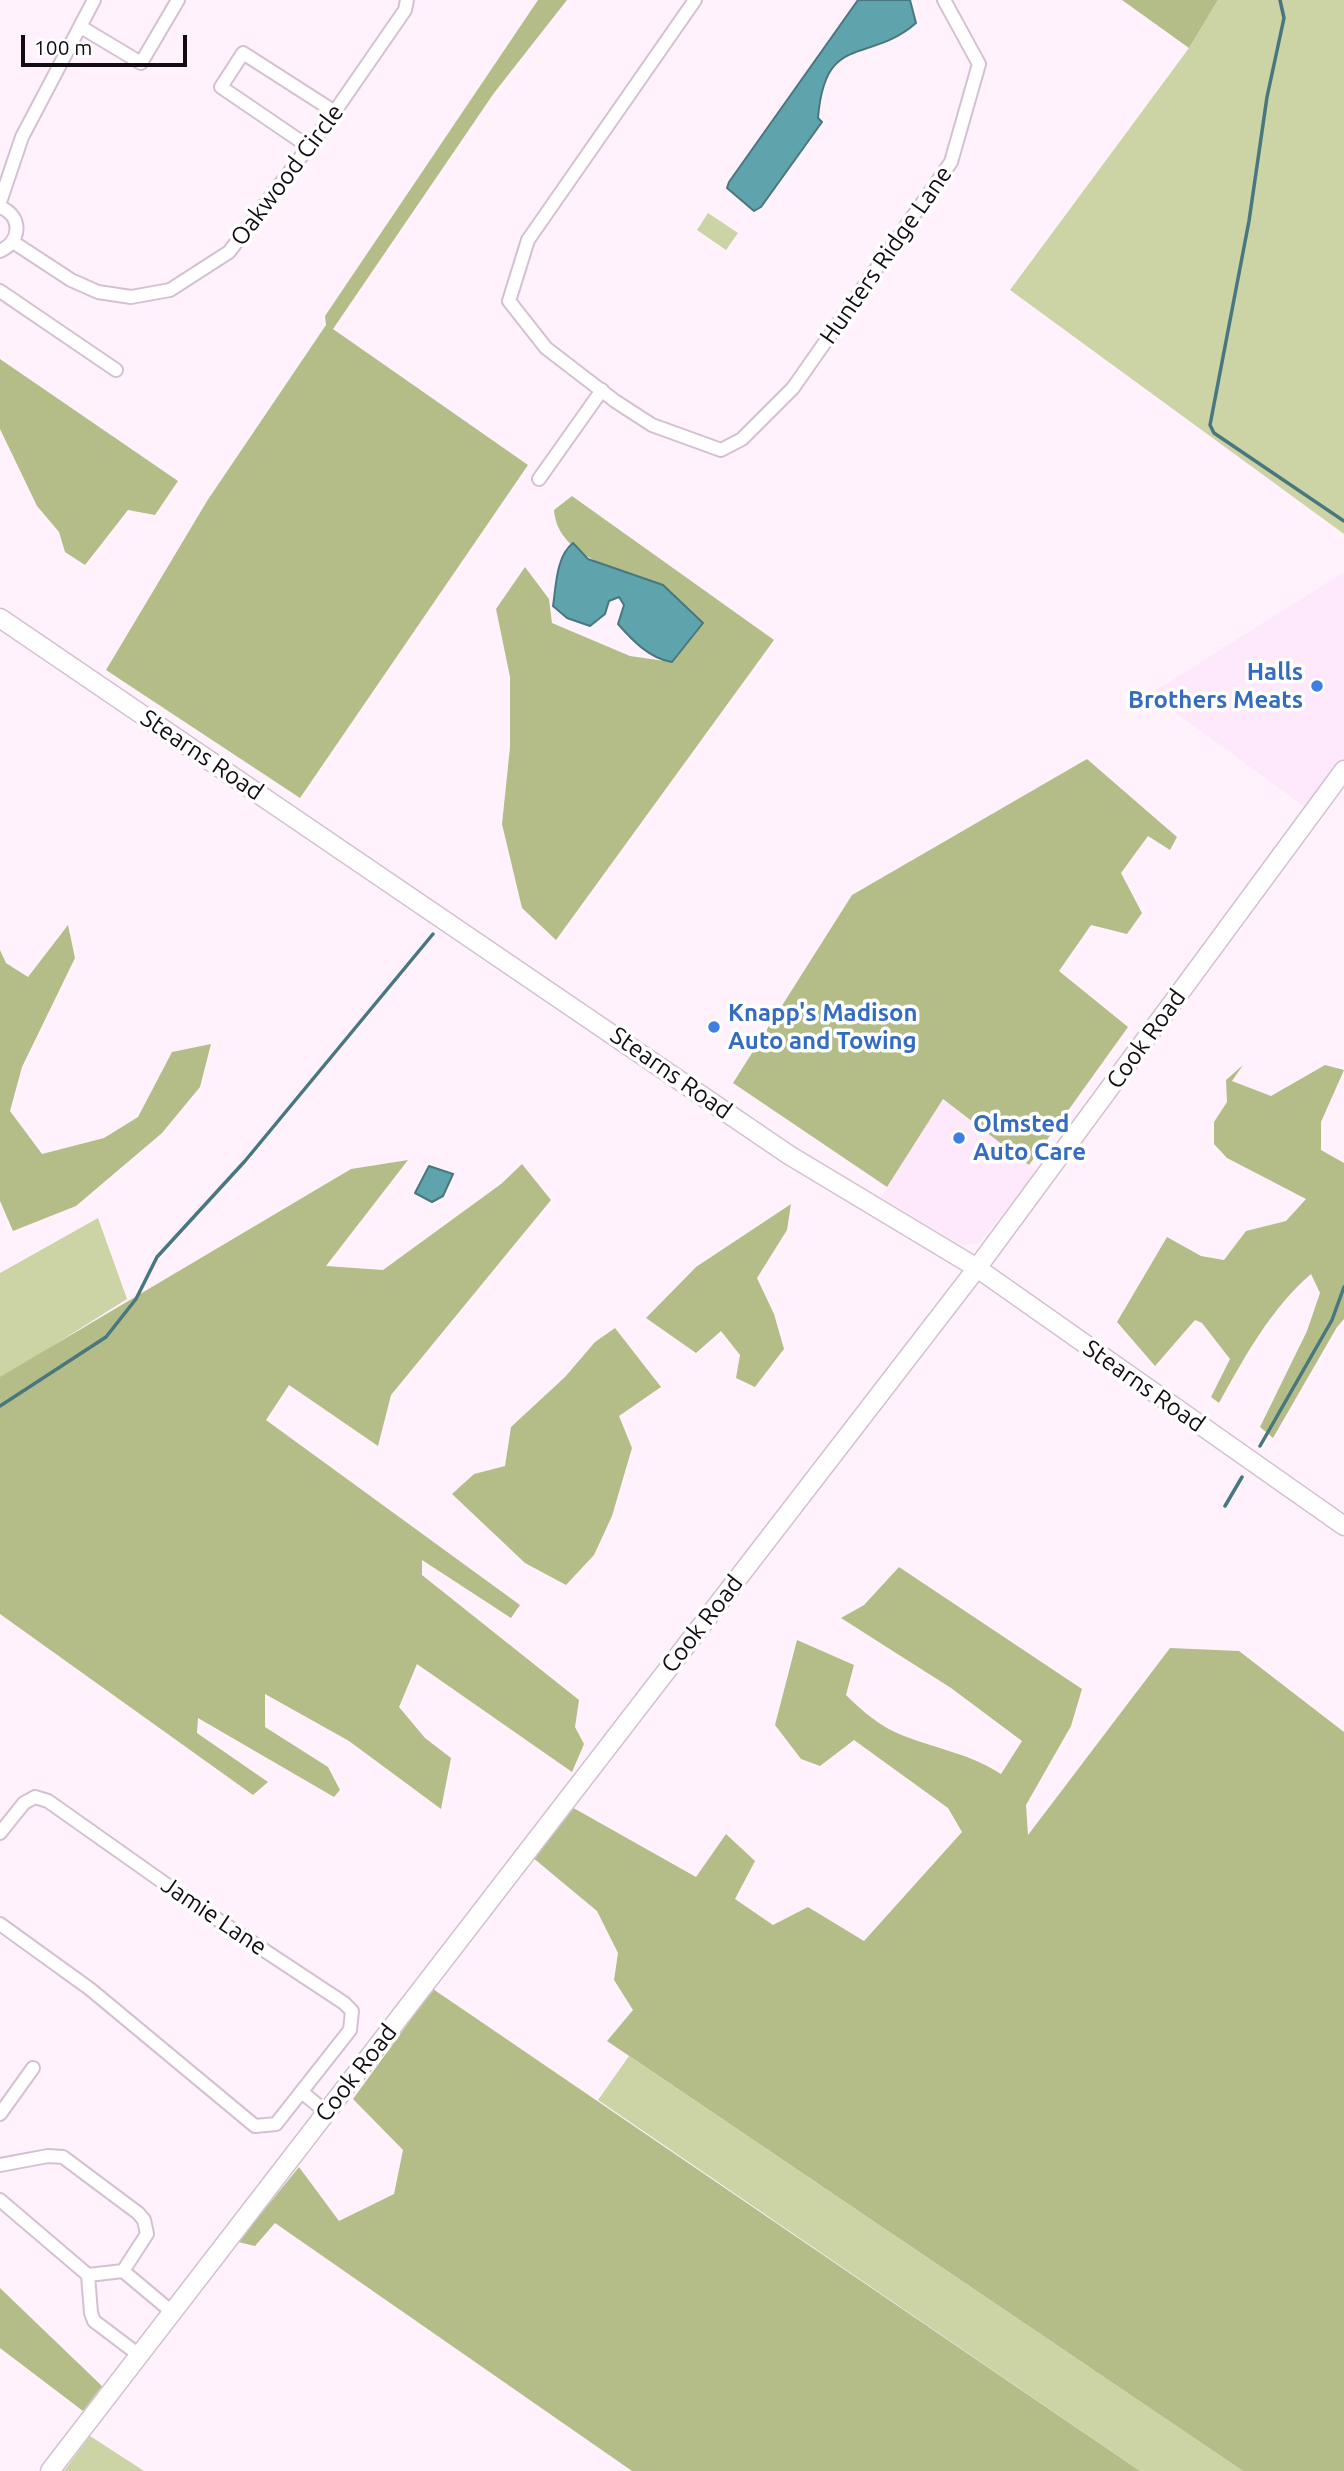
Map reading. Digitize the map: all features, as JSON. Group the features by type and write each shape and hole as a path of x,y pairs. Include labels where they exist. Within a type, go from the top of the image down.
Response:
{"street":[{"path":"0,251 13,242 15,221 0,205 22,136 94,0"},
{"path":"81,27 141,63 178,0"},
{"name":"Oakwood Circle","path":"13,242 71,280 98,292 131,297 170,289 229,252 335,112 405,10 407,0"},
{"path":"539,479 602,390 547,348 509,301 528,240 695,0"},
{"name":"Hunters Ridge Lane","path":"602,390 652,425 721,450 741,439 793,388 951,162 979,64 944,0"},
{"path":"309,147 221,87 243,52 335,112"},
{"path":"0,291 116,370"},
{"name":"Stearns Road","path":"0,618 780,1149 977,1268 1344,1526"},
{"name":"Cook Road","path":"50,2471 977,1268 1344,770"},
{"name":"Jamie Lane","path":"0,1833 24,1802 35,1797 48,1801 191,1902 344,2003 352,2011 350,2030 276,2124 255,2126 90,1989 0,1924"},
{"path":"0,2114 33,2067"},
{"path":"303,2093 326,2112"},
{"path":"0,2165 63,2157 138,2213 144,2220 147,2234 123,2271"},
{"path":"0,2200 88,2275 94,2321 139,2355"},
{"path":"88,2275 123,2271 172,2312"}],"shaded area":[{"path":"1344,572 1344,763 1309,810 1150,694"},
{"path":"942,1099 1037,1171 978,1244 961,1245 881,1197"}],"green space":[{"path":"538,0 567,0 494,93 333,329 528,465 300,798 106,670 207,501 326,325 325,316"},
{"path":"1122,0 1218,0 1189,48"},
{"path":"1218,0 1344,0 1344,534 1010,290 1189,48"},
{"path":"708,213 738,233 726,250 697,230"},
{"path":"0,359 178,481 155,515 128,510 85,565 65,552 59,532 37,506 0,429"},
{"path":"572,496 774,640 556,940 522,908 502,824 510,747 510,677 496,609 525,567 549,599 552,623 630,656 672,662 663,585 595,561 567,540 558,526 554,510"},
{"path":"1087,759 1177,837 1170,850 1148,836 1121,873 1142,913 1127,934 1091,925 1059,971 1128,1027 1029,1165 943,1099 887,1187 733,1083 852,895"},
{"path":"68,925 75,958 22,1067 10,1111 42,1154 104,1138 138,1117 172,1052 211,1044 200,1087 162,1133 76,1206 13,1231 0,1201 0,950 6,963 28,977"},
{"path":"1243,1065 1232,1081 1271,1096 1325,1065 1344,1070 1321,1122 1321,1150 1344,1163 1344,1319 1273,1438 1260,1427 1307,1331 1320,1293 1311,1274 1271,1318 1219,1403 1211,1397 1230,1359 1202,1323 1195,1320 1155,1366 1117,1322 1167,1237 1201,1256 1224,1260 1246,1231 1286,1221 1306,1199 1227,1158 1214,1144 1214,1122 1227,1102 1226,1080"},
{"path":"408,1160 326,1266 383,1270 501,1184 522,1164 551,1200 391,1395 378,1446 289,1385 266,1420 520,1605 511,1618 422,1560 422,1575 579,1700 575,1727 584,1744 572,1772 417,1664 399,1707 425,1738 451,1758 441,1809 349,1741 265,1694 265,1727 328,1767 340,1790 334,1797 198,1718 197,1733 268,1782 253,1795 0,1614 0,1377 351,1169"},
{"path":"791,1204 787,1230 757,1278 774,1314 784,1349 755,1387 736,1378 740,1355 721,1331 696,1353 646,1318 696,1267"},
{"path":"98,1218 127,1299 0,1379 0,1273"},
{"path":"615,1328 661,1387 619,1416 632,1448 612,1516 594,1555 566,1585 525,1563 452,1494 474,1474 505,1466 511,1427 565,1377 595,1342"},
{"path":"899,1567 1082,1689 1071,1726 1026,1805 1028,1835 1170,1648 1239,1651 1344,1732 1344,2471 1243,2471 607,2041 633,2010 614,1980 618,1953 597,1911 532,1857 570,1806 696,1877 726,1834 755,1861 735,1899 773,1925 808,1907 864,1941 962,1832 948,1808 854,1740 820,1766 801,1759 775,1725 797,1640 854,1665 846,1695 896,1733 966,1757 1001,1774 1022,1741 951,1688 841,1618 864,1605"},
{"path":"433,1989 1140,2471 632,2471 275,2223 255,2246 238,2242 299,2167 339,2221 394,2194 403,2150 353,2099"},
{"path":"629,2056 1243,2471 1140,2471 598,2100"},
{"path":"0,2288 102,2386 83,2411 0,2348"},
{"path":"90,2436 144,2471 64,2471"}],"water":[{"path":"858,0 910,0 916,23 898,36 839,61 830,72 822,91 818,118 822,122 761,207 754,211 727,188 729,182"},
{"path":"573,543 588,559 663,585 703,623 672,662 649,653 618,624 624,605 619,597 609,601 605,614 590,626 567,618 553,606 560,564"},
{"path":"429,1166 453,1174 443,1196 432,1202 415,1193"}],"waterway":[{"path":"1280,0 1284,18 1267,97 1249,221 1210,425 1214,433 1344,521"},
{"path":"0,1406 106,1337 136,1299 157,1257 245,1161 433,934"},
{"path":"1260,1446 1332,1320 1344,1287"},
{"path":"1225,1506 1242,1477"}],"place":[{"name":"Halls Brothers Meats","path":"1317,686"},
{"name":"Knapp's Madison Auto and Towing","path":"714,1027"},
{"name":"Olmsted Auto Care","path":"959,1138"}]}
